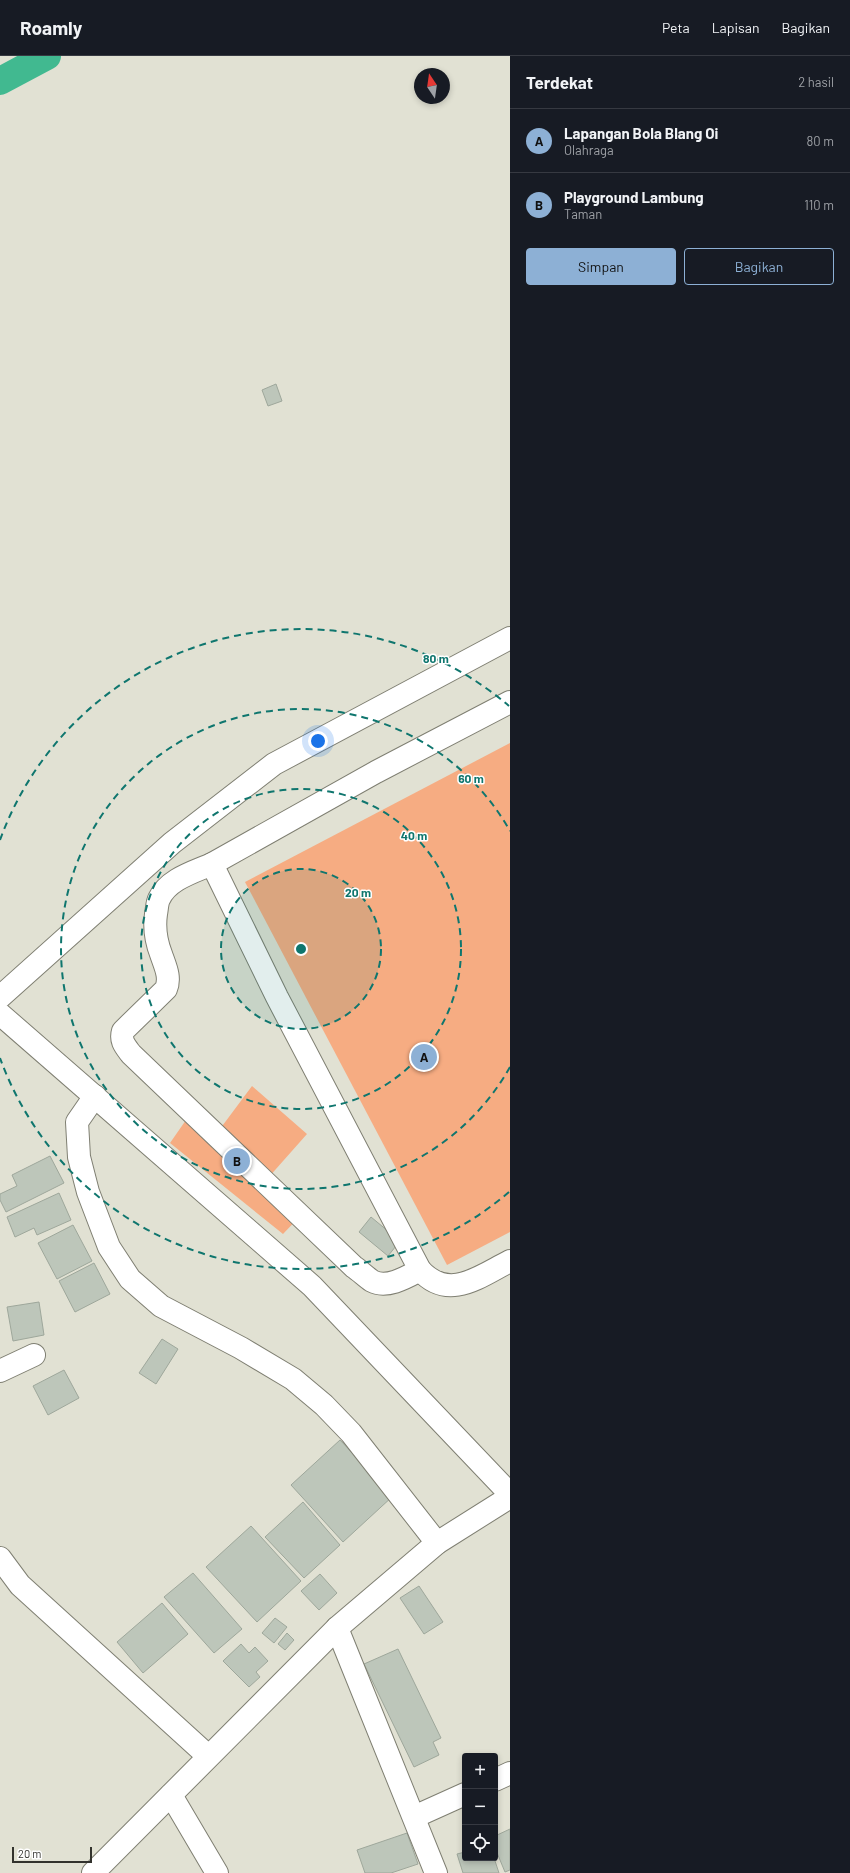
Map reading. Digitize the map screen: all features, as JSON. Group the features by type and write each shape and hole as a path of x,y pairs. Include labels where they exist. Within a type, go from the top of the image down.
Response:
{"street":[{"path":"0,997 172,843 274,764 510,638"},
{"path":"420,1270 400,1280 386,1284 373,1282 349,1262 131,1054 123,1045 121,1036 123,1031 166,989 168,983 168,975 157,944 155,930 159,900 166,889 175,882 212,864 376,772 510,702"},
{"path":"212,864 278,997 420,1270 428,1279 436,1283 450,1286 466,1284 510,1261"},
{"path":"0,1014 312,1286 510,1495 437,1544 337,1628 208,1756 94,1873"},
{"path":"95,1096 77,1122 79,1157 88,1192 110,1247 130,1279 161,1306 241,1348 286,1375 324,1404 351,1433 437,1544"},
{"path":"0,1371 34,1356"},
{"path":"0,1558 20,1585 208,1756"},
{"path":"337,1628 436,1873"},
{"path":"498,1779 510,1773"},
{"path":"171,1795 217,1873"},
{"path":"414,1817 462,1795"}],"shaded area":[{"path":"510,743 510,1232 447,1265 245,882"},
{"path":"252,1086 307,1134 268,1178 305,1211 283,1234 170,1143 186,1120 214,1137"}],"building":[{"path":"276,384 282,401 268,406 262,390"},
{"path":"50,1156 64,1183 6,1212 0,1200 0,1194 17,1186 12,1175"},
{"path":"59,1193 71,1220 37,1235 34,1228 15,1237 7,1217"},
{"path":"371,1217 400,1241 388,1256 359,1232"},
{"path":"73,1225 92,1261 57,1279 38,1243"},
{"path":"94,1263 110,1294 75,1312 59,1281"},
{"path":"39,1302 44,1335 13,1341 7,1307"},
{"path":"162,1339 178,1349 156,1384 139,1373"},
{"path":"64,1370 79,1398 48,1415 33,1386"},
{"path":"340,1440 393,1496 343,1542 291,1485"},
{"path":"303,1502 340,1545 304,1578 265,1537"},
{"path":"251,1526 301,1581 257,1622 206,1567"},
{"path":"193,1573 242,1629 214,1653 164,1597"},
{"path":"320,1574 337,1593 319,1610 301,1591"},
{"path":"419,1586 443,1622 424,1634 400,1598"},
{"path":"162,1603 188,1634 143,1673 117,1642"},
{"path":"275,1618 287,1627 274,1643 262,1633"},
{"path":"287,1633 294,1640 285,1650 278,1644"},
{"path":"241,1644 249,1653 255,1647 268,1661 256,1672 260,1677 249,1687 223,1661"},
{"path":"398,1649 441,1738 433,1742 439,1755 414,1767 364,1664"},
{"path":"510,1829 510,1870 505,1872 498,1855 498,1835"},
{"path":"407,1833 418,1864 391,1873 365,1873 357,1850"},
{"path":"462,1853 462,1861 495,1861 499,1873 463,1873 457,1854"}],"waterway":[{"path":"0,81 47,56"}],"place":[{"name":"Lapangan Bola Blang Oi","path":"424,1057"},
{"name":"Playground Lambung","path":"237,1161"}]}
